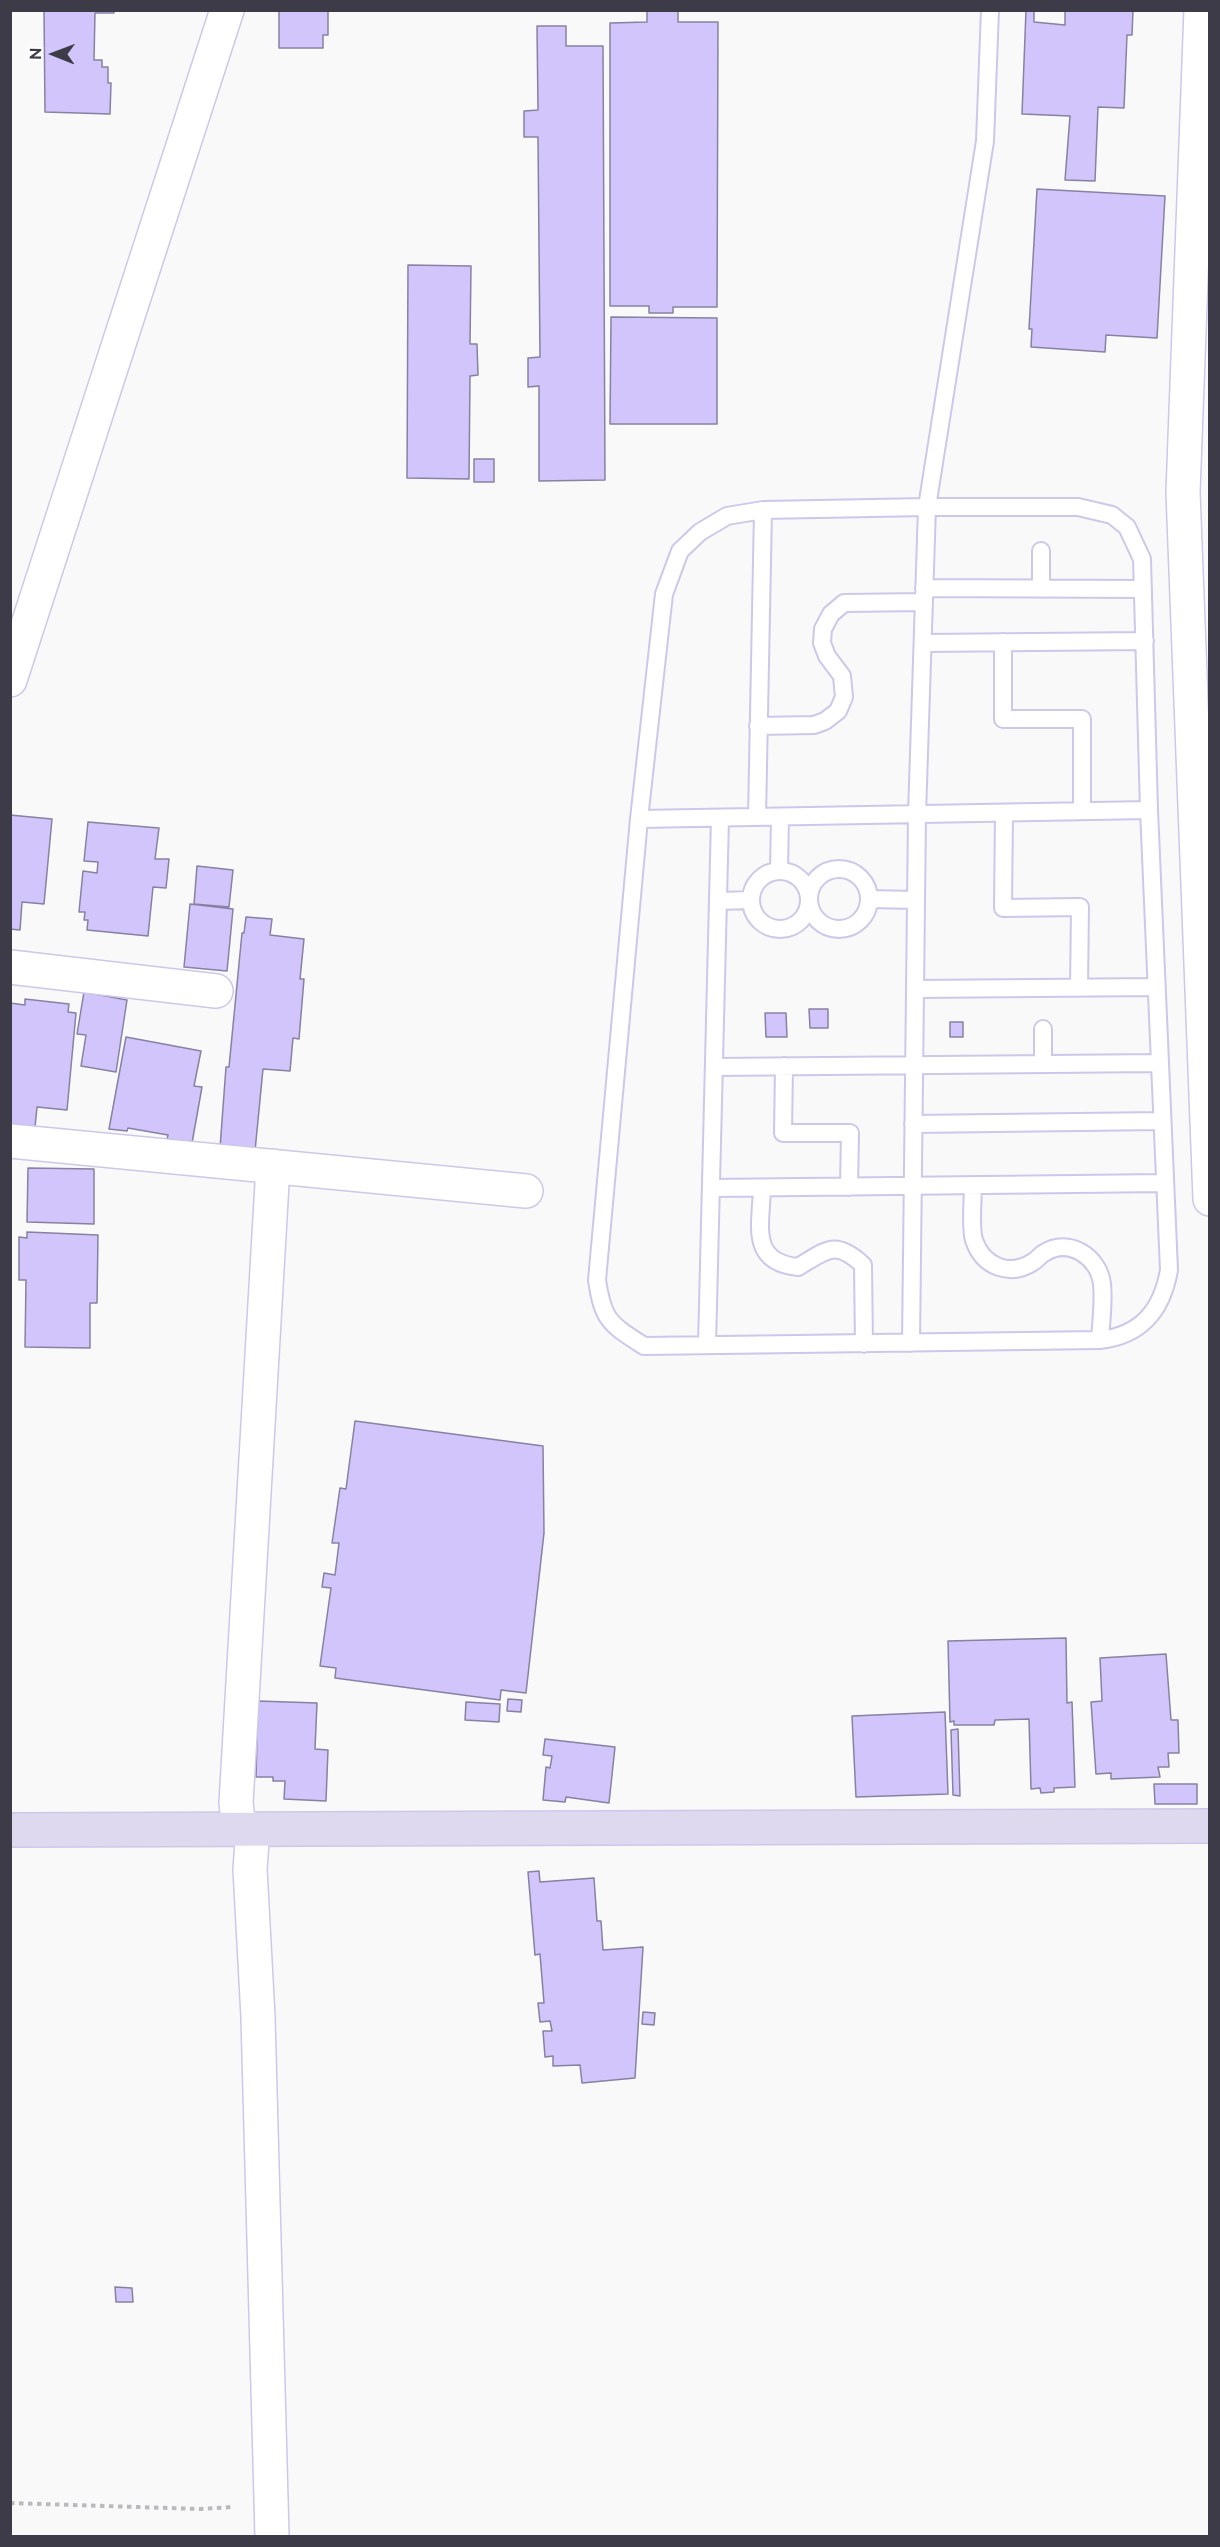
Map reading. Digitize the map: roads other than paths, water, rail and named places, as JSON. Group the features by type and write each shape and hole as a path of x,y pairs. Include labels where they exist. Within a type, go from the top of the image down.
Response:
{"street":[{"path":"10,680 227,10"},
{"path":"1201,10 1198,390 1183,492 1209,1199"},
{"path":"10,967 216,991"},
{"path":"10,1141 526,1191"},
{"path":"272,2536 258,2017 250,1869 246,1829 236,1792 273,1167"},
{"path":"10,1830 1209,1826"}],"lane":[{"path":"911,1343 917,815 927,507 986,141 990,10"},
{"path":"1078,507 1112,515 1127,527 1142,559 1149,810 1169,1270 1165,1291 1154,1312 1138,1327 1119,1337 1100,1340 644,1346 613,1326 601,1307 597,1280 639,819 664,594 680,550 700,532 727,516 764,510 1078,507"},
{"path":"757,817 764,510"},
{"path":"1041,551 1041,588"},
{"path":"758,726 814,725 825,721 838,711 844,697 842,676 827,656 822,644 823,629 831,614 844,603 924,595 1041,588 1143,589"},
{"path":"923,643 1145,641"},
{"path":"1003,642 1003,719 1082,719 1082,812"},
{"path":"639,819 1149,810"},
{"path":"1004,813 1003,908 1080,907 1079,988"},
{"path":"779,871 780,817"},
{"path":"707,1345 720,818"},
{"path":"779,871 765,875 758,882 751,900 756,918 763,925 781,930 790,928 804,917 810,899 816,880 823,873 833,869 843,869 861,877 866,885 869,899 865,914 851,926 832,928 816,917 811,909 810,899 802,881 794,875 779,871"},
{"path":"869,899 916,900"},
{"path":"718,901 751,900"},
{"path":"915,990 1156,987"},
{"path":"1043,1029 1043,1064"},
{"path":"714,1067 1159,1062"},
{"path":"784,1066 783,1133 850,1133 849,1187"},
{"path":"913,1124 1162,1121"},
{"path":"711,1188 1165,1183"},
{"path":"973,1185 974,1240 990,1264 1003,1270 1019,1269 1034,1262 1044,1252 1071,1249 1085,1253 1098,1267 1102,1284 1100,1340"},
{"path":"762,1188 761,1238 764,1250 771,1259 784,1266 798,1267 821,1251 838,1248 863,1265 864,1344"}]}
